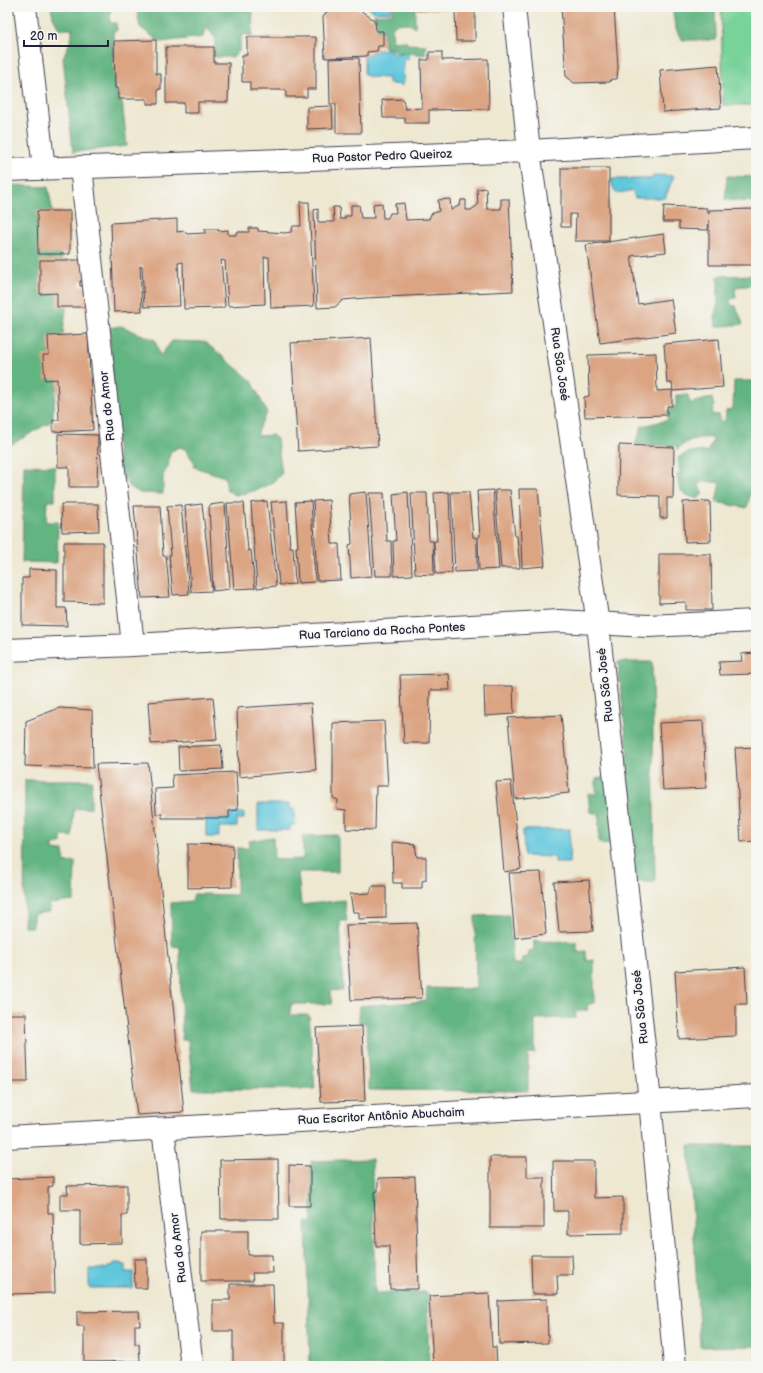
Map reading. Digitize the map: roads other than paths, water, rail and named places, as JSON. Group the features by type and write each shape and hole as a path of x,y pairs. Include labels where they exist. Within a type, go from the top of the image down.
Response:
{"street":[{"path":"25,7 44,169"},
{"name":"Rua São José","path":"514,7 529,150 598,624 650,1101 675,1366"},
{"name":"Rua Pastor Pedro Queiroz","path":"7,170 529,150 756,138"},
{"name":"Rua do Amor","path":"81,167 133,645"},
{"name":"Rua Tarciano da Rocha Pontes","path":"7,650 133,645 559,621 648,626 756,621"},
{"name":"Rua Escritor Antônio Abuchaim","path":"7,1137 756,1096"},
{"name":"Rua do Amor","path":"164,1129 192,1366"}],"water":[{"path":"368,7 390,7 390,12 374,12"},
{"path":"378,50 393,50 395,54 408,53 408,59 404,60 403,85 392,84 388,82 388,78 369,77 364,74 364,56"},
{"path":"655,175 674,176 665,198 635,198 633,191 616,193 612,185 612,179 650,179"},
{"path":"258,804 289,804 290,809 294,809 295,825 290,825 290,830 258,830"},
{"path":"230,813 244,813 244,819 237,819 237,827 219,827 219,837 206,837 206,818 230,818"},
{"path":"570,829 569,863 555,863 555,857 524,856 523,830"},
{"path":"114,1263 122,1263 122,1265 126,1265 126,1272 133,1272 133,1288 89,1288 89,1269 108,1269 108,1267 114,1265"}]}
